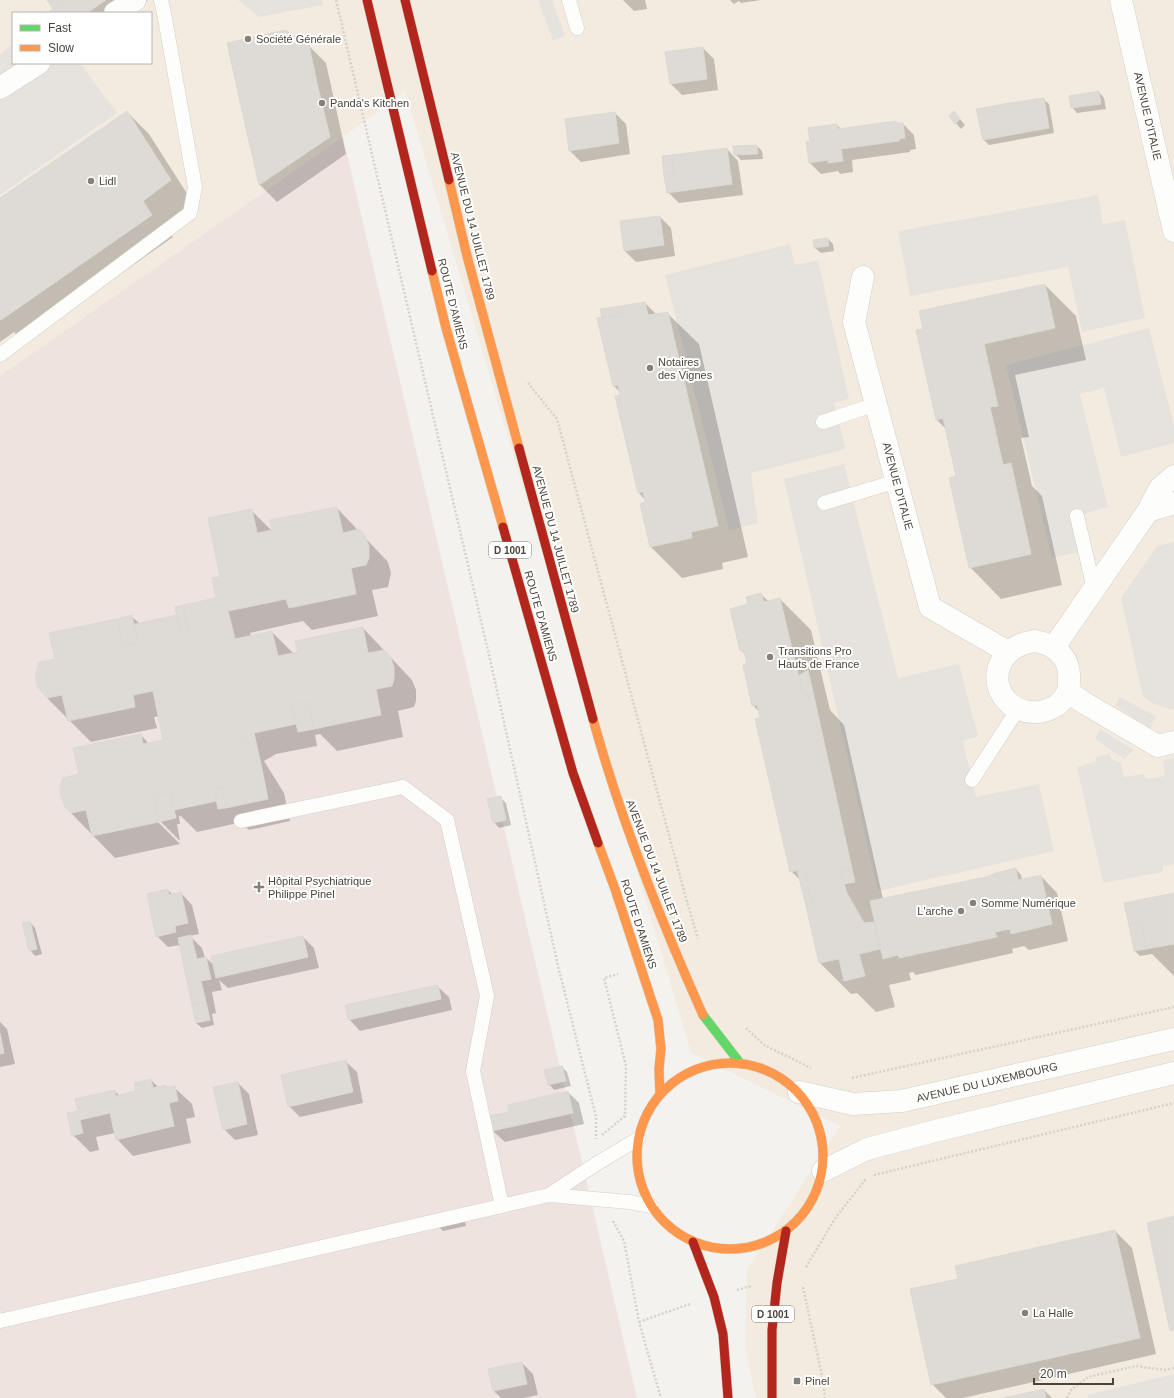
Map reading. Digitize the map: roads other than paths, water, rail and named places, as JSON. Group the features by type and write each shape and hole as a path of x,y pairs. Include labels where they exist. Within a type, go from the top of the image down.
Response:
{"main road":[{"name":"ROUTE D'AMIENS","path":"367,0 448,335 573,773 615,889 658,1020 661,1049 659,1069 660,1095"},
{"name":"AVENUE DU 14 JUILLET 1789","path":"405,0 467,256 600,745 631,842 675,953 705,1018 740,1063"},
{"path":"740,1063 761,1068 782,1078 799,1092 814,1116 823,1143 823,1171 816,1194 803,1215 786,1231 757,1246 725,1250 693,1242 676,1233 662,1221 650,1206 641,1185 637,1162 638,1140 646,1116 660,1095 677,1080 696,1070 718,1064 740,1063"},
{"name":"D 1001","path":"772,1398 772,1330 777,1283 786,1231"},
{"path":"693,1242 714,1297 723,1334 728,1398"}],"street":[{"path":"117,12 135,0"},
{"name":"AVENUE D'ITALIE","path":"1121,0 1174,231"},
{"path":"0,88 37,64"},
{"name":"AVENUE D'ITALIE","path":"863,277 854,322 930,607 1008,652"},
{"path":"1054,647 1148,511 1160,488 1174,476"},
{"path":"1148,511 1174,503"},
{"path":"1025,642 1040,642 1054,647 1062,654 1067,664 1069,674 1068,692 1058,703 1039,713 1018,709 1003,696 999,687 999,669 1002,660 1008,652 1025,642"},
{"path":"1068,692 1158,746 1174,742"},
{"name":"AVENUE DU LUXEMBOURG","path":"799,1092 853,1104 902,1101 1174,1039"},
{"path":"823,1171 867,1148 1174,1074"}],"lane":[{"path":"0,355 190,213 195,186 164,13 160,0"},
{"path":"569,0 577,28"},
{"path":"823,422 876,404"},
{"path":"824,503 897,481"},
{"path":"1077,516 1094,589"},
{"path":"972,780 1018,709"},
{"path":"241,821 403,787 447,820 487,996 473,1071 502,1206"},
{"path":"549,1195 596,1164 638,1140"},
{"path":"0,1321 549,1195 629,1202 650,1206"}],"place":[{"name":"Société Générale","path":"248,39"},
{"name":"Panda's Kitchen","path":"322,103"},
{"name":"Lidl","path":"91,181"},
{"name":"Notaires des Vignes","path":"650,368"},
{"name":"Transitions Pro Hauts de France","path":"770,657"},
{"name":"Hôpital Psychiatrique Philippe Pinel","path":"259,887"},
{"name":"Somme Numérique","path":"973,903"},
{"name":"L'arche","path":"961,911"},
{"name":"La Halle","path":"1025,1313"},
{"name":"Pinel","path":"797,1381"}]}
